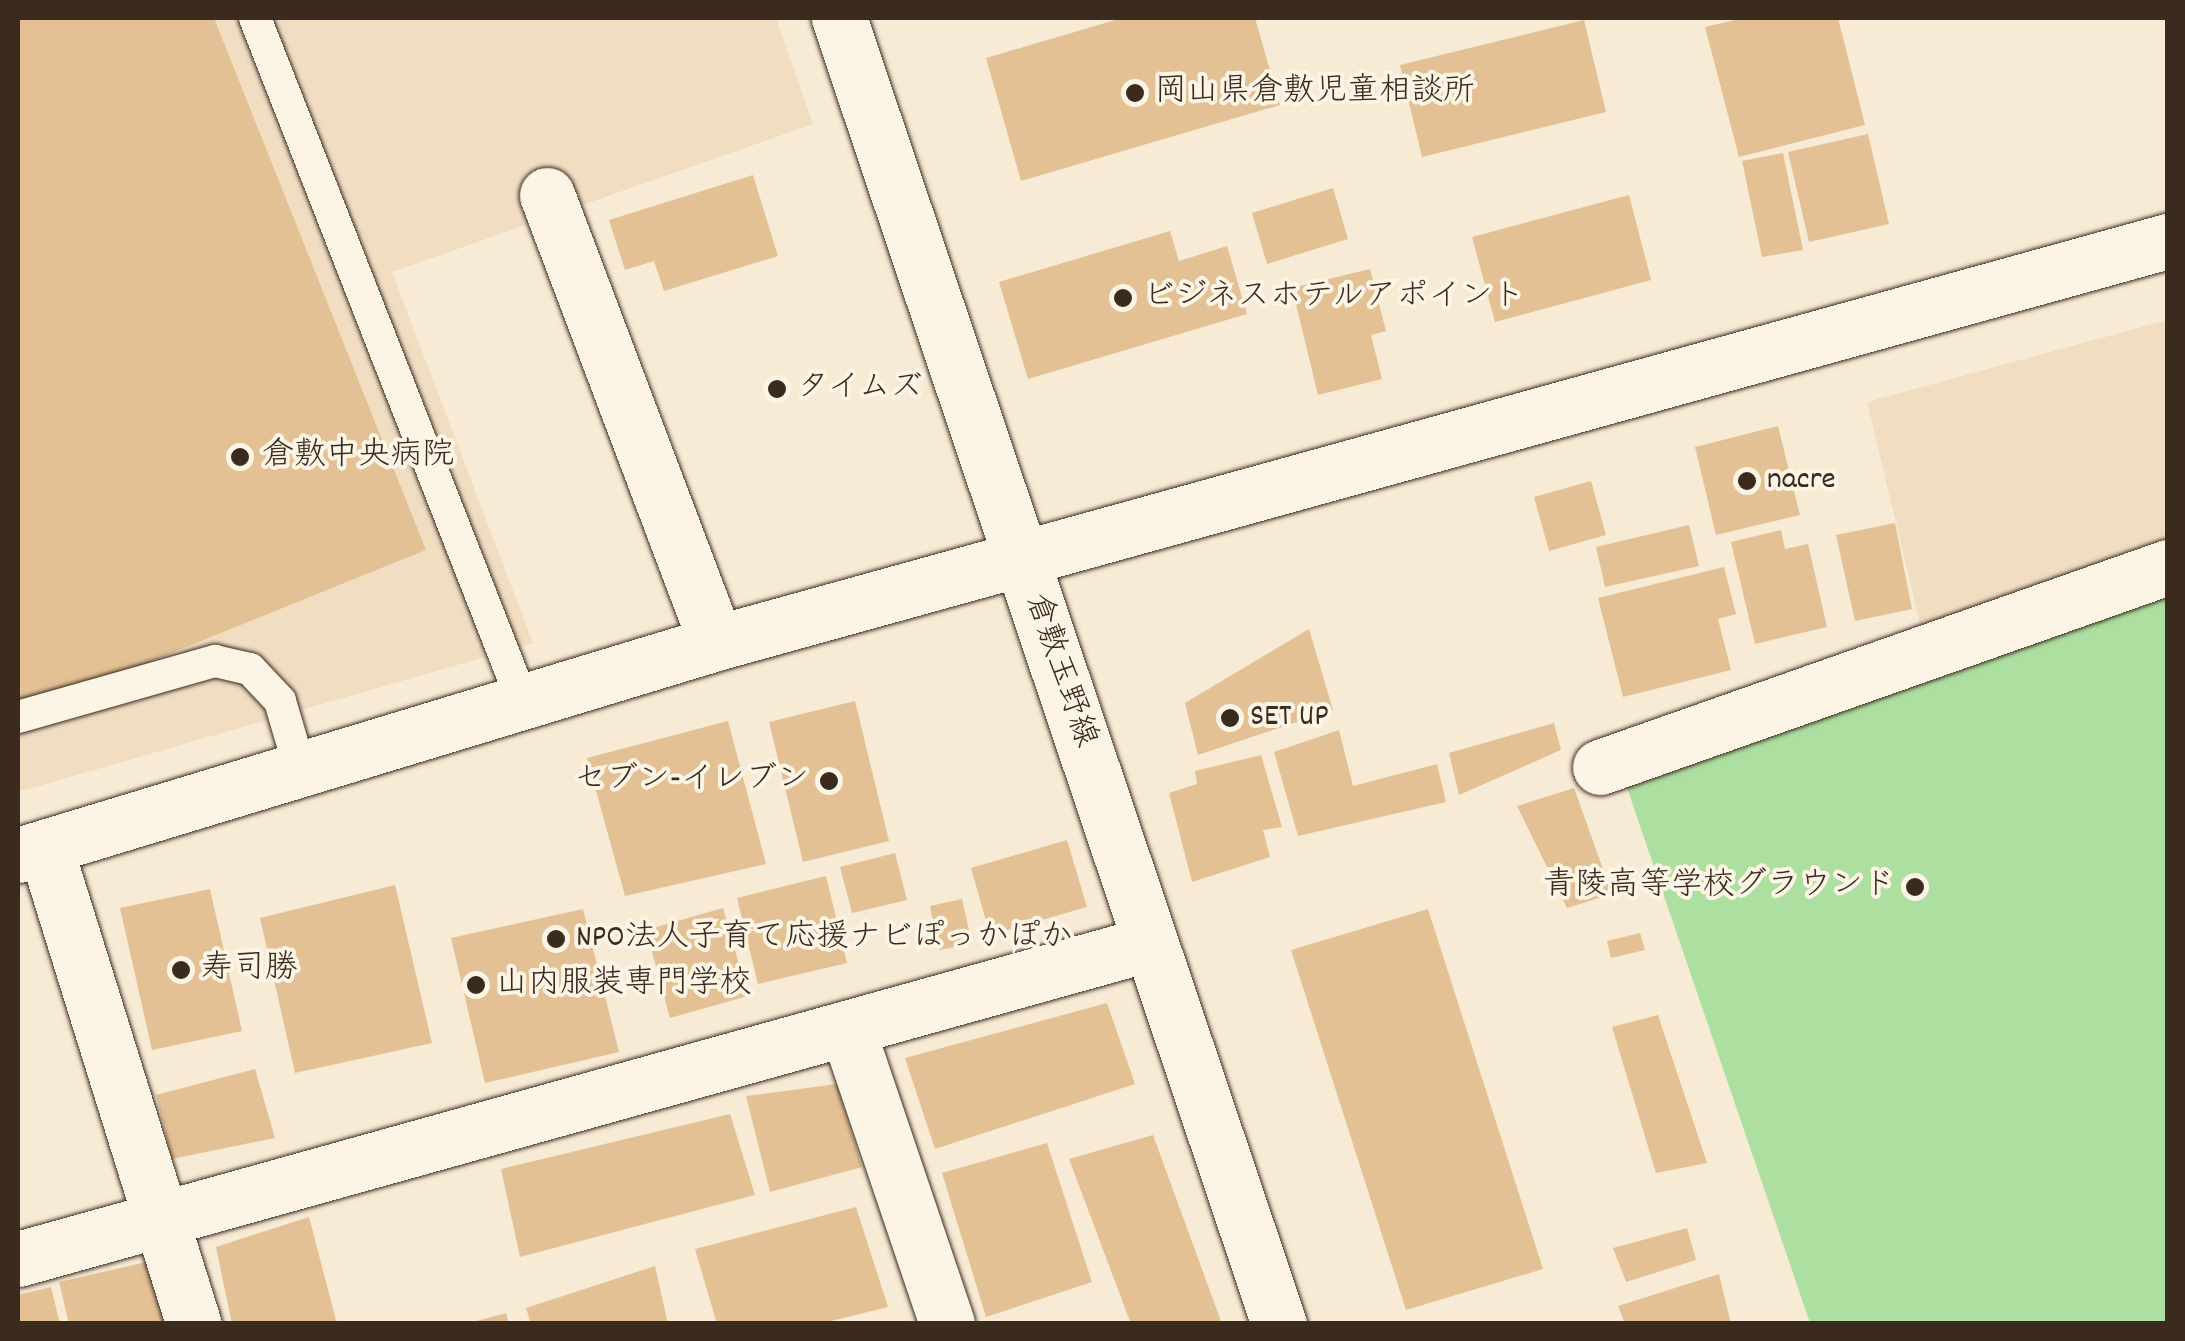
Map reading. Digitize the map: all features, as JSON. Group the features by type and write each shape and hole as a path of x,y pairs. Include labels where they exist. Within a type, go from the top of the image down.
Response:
{"street":[{"name":"倉敷玉野線","path":"839,18 1148,944 1280,1324"},
{"path":"547,195 716,643"},
{"path":"194,1324 31,851 716,643 2168,242"},
{"path":"1600,768 2168,567"},
{"path":"18,1259 848,1031 1148,944"},
{"path":"848,1031 947,1324"}],"lane":[{"path":"255,18 522,700"},
{"path":"18,717 215,661 250,669 280,701 300,769"}],"shaded area":[{"name":"倉敷中央病院","path":"18,18 776,18 813,124 392,272 533,643 18,792"},
{"path":"2167,320 2167,551 1924,640 1867,402"}],"green space":[{"name":"青陵高等学校グラウンド","path":"2167,579 2167,1323 1810,1323 1624,779"}],"building":[{"path":"18,18 214,18 426,550 18,715"},
{"path":"1122,18 1255,18 1280,105 1021,181 986,58"},
{"path":"1743,18 1838,18 1865,125 1739,157 1705,27"},
{"path":"1584,20 1606,112 1422,157 1400,65"},
{"path":"1868,134 1889,224 1809,242 1788,152"},
{"path":"1783,153 1803,250 1762,257 1742,161"},
{"path":"753,175 778,256 664,291 654,261 625,270 609,220"},
{"path":"1333,188 1348,239 1267,264 1252,213"},
{"path":"1629,195 1651,280 1495,322 1472,237"},
{"name":"ビジネスホテルアポイント","path":"1170,231 1179,261 1227,246 1247,314 1028,379 999,282"},
{"path":"1370,269 1386,331 1371,335 1382,379 1318,395 1292,288"},
{"name":"nacre","path":"1778,426 1800,515 1716,535 1695,447"},
{"path":"1591,481 1606,535 1549,551 1534,497"},
{"path":"1895,523 1912,609 1855,621 1836,535"},
{"path":"1689,525 1699,566 1605,587 1596,547"},
{"path":"1781,530 1785,549 1808,544 1827,627 1755,644 1731,542"},
{"path":"1724,567 1736,614 1718,619 1731,670 1623,697 1598,598"},
{"path":"1309,629 1333,710 1198,755 1185,703"},
{"name":"セブン-イレブン","path":"855,701 889,841 803,862 769,722"},
{"path":"728,721 766,864 625,896 587,758"},
{"path":"1554,723 1561,750 1459,795 1449,753"},
{"path":"1339,730 1353,786 1437,764 1446,802 1298,836 1274,752"},
{"path":"1261,755 1282,827 1263,830 1270,857 1192,882 1169,793 1197,784 1195,771"},
{"path":"1574,788 1612,894 1567,908 1517,806"},
{"path":"1067,840 1087,907 990,935 971,868"},
{"path":"895,853 907,900 852,913 840,867"},
{"path":"826,876 847,963 758,984 737,898"},
{"path":"395,885 432,1043 295,1073 260,918"},
{"name":"寿司勝","path":"210,889 242,1031 152,1050 120,908"},
{"path":"962,899 972,944 939,950 930,906"},
{"path":"723,908 748,996 670,1018 646,930"},
{"path":"583,909 619,1052 485,1083 451,938"},
{"path":"1428,909 1543,1269 1406,1310 1291,950"},
{"path":"1640,933 1645,950 1611,958 1607,941"},
{"path":"1107,1003 1135,1084 935,1149 905,1058"},
{"path":"1658,1015 1707,1163 1656,1173 1612,1027"},
{"path":"255,1069 275,1138 172,1159 156,1095"},
{"path":"837,1084 862,1167 770,1192 746,1096"},
{"path":"730,1114 755,1195 520,1257 501,1169"},
{"path":"1153,1135 1222,1324 1131,1324 1069,1159"},
{"path":"1047,1143 1092,1282 986,1317 942,1173"},
{"path":"856,1207 888,1307 819,1324 717,1324 695,1249"},
{"path":"309,1217 337,1324 232,1324 216,1247"},
{"path":"1687,1228 1696,1260 1626,1282 1613,1248"},
{"path":"151,1261 166,1324 69,1324 59,1282"},
{"path":"655,1266 668,1324 531,1324 526,1308"},
{"path":"1719,1274 1731,1324 1625,1324 1618,1306"},
{"path":"51,1287 60,1324 18,1324 18,1295"},
{"path":"506,1313 509,1324 473,1324 473,1322"}],"place":[{"name":"岡山県倉敷児童相談所","path":"1135,93"},
{"name":"ビジネスホテルアポイント","path":"1123,298"},
{"name":"タイムズ","path":"777,389"},
{"name":"倉敷中央病院","path":"240,457"},
{"name":"nacre","path":"1747,481"},
{"name":"SET UP","path":"1230,718"},
{"name":"セブン-イレブン","path":"829,781"},
{"name":"青陵高等学校グラウンド","path":"1915,887"},
{"name":"NPO法人子育て応援ナビぽっかぽか","path":"556,939"},
{"name":"寿司勝","path":"181,970"},
{"name":"山内服装専門学校","path":"476,985"}]}
